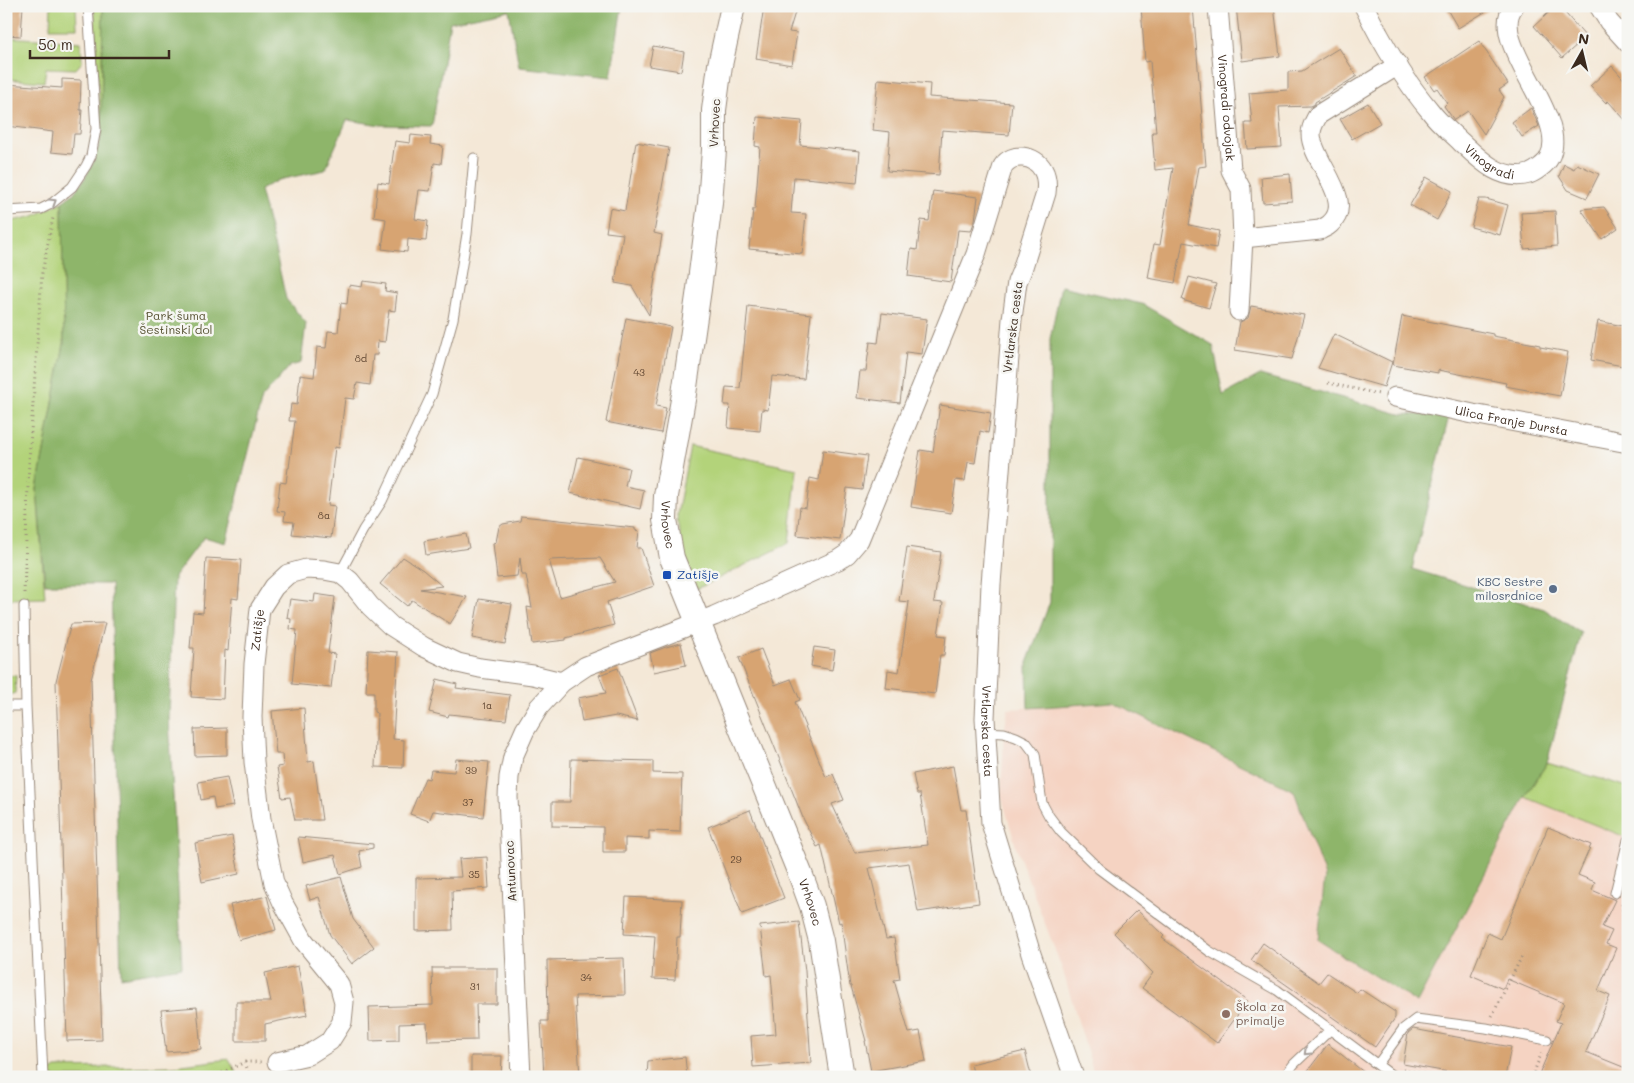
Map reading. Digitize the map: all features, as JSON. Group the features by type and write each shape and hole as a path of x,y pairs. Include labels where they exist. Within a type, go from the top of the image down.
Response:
{"street":[{"name":"Vrhovec","path":"733,6 720,65 714,110 714,150 710,203 684,394 666,496 665,520 672,558 812,906 821,941 842,1077"},
{"name":"Vinogradi odvojak","path":"1218,6 1231,170 1241,189 1243,238 1239,311"},
{"name":"Vinogradi","path":"1364,6 1378,36 1431,113 1489,167 1504,174 1520,176 1533,173 1548,160 1553,149 1554,139 1549,122 1510,39 1508,24 1511,10 1514,6"},
{"path":"1599,6 1609,22 1628,44"},
{"path":"1243,238 1320,230 1330,224 1336,216 1339,207 1337,195 1314,148 1311,134 1312,125 1318,115 1398,65"},
{"name":"Vrtlarska cesta","path":"698,622 838,560 847,554 859,540 976,254 1003,166 1006,161 1012,158 1022,157 1031,159 1039,164 1044,172 1047,183 1046,193 1017,282 1012,319 991,584 985,732 991,823 1031,954 1074,1077"},
{"name":"Ulica Franje Dursta","path":"1395,397 1473,414 1628,443"},
{"name":"Zatišje","path":"277,1062 308,1055 330,1041 342,1022 344,1002 339,984 304,942 274,883 261,819 252,717 254,664 260,609 274,587 288,574 306,570 324,570 340,573"},
{"path":"340,573 350,581 370,606 391,626 424,647 458,663 533,675 562,682 586,666 698,622"},
{"name":"Antunovac","path":"521,1077 508,822 510,777 514,758 525,730 539,706 562,682"}],"lane":[{"path":"6,211 41,209 55,201 72,187 91,156 96,129 88,6"},
{"path":"340,573 362,530 382,501 432,394 453,319 467,234 474,158"},
{"path":"24,606 26,706 43,1076"},
{"path":"6,706 26,706"},
{"path":"985,732 1004,733 1026,742 1035,754 1042,803 1049,816 1061,832 1099,869 1210,952 1277,990 1394,1077"},
{"path":"1615,893 1628,840"},
{"path":"1378,1064 1402,1029 1416,1019 1486,1028 1547,1040"},
{"path":"1284,1077 1294,1064 1331,1029"}],"path":[{"path":"24,606 27,499 42,273 55,201"},
{"path":"1328,383 1395,397"},
{"path":"1615,893 1622,904 1624,918 1627,1000 1624,1037 1628,1048"},
{"path":"1486,1028 1522,956"},
{"path":"1532,1077 1547,1040"},
{"path":"213,1077 245,1062 277,1062"},
{"path":"245,1062 250,1077"}],"shaded area":[{"path":"1113,702 1294,791 1325,876 1318,940 1417,1003 1525,797 1628,838 1628,1077 1095,1077 1063,971 1016,847 1001,794 1004,733 1008,709"}],"green space":[{"path":"51,6 76,6 77,28 50,28"},
{"path":"94,6 103,6 101,137"},
{"name":"Park šuma Šestinski dol","path":"103,6 622,6 611,77 519,67 509,10 450,22 432,126 381,125 347,120 325,170 278,180 260,190 286,299 306,323 301,363 290,366 262,398 226,543 204,537 174,577 169,718 182,967 121,977 111,584 45,584 37,489 64,344 62,202 73,194 85,178 94,161 101,137"},
{"path":"6,37 81,42 82,62 76,69 46,68 44,82 6,79"},
{"path":"62,202 64,344 37,489 45,598 6,599 6,227 8,222 34,216"},
{"path":"1061,286 1142,304 1213,345 1223,395 1260,375 1400,414 1449,416 1412,569 1544,609 1581,633 1547,763 1525,797 1417,1003 1318,940 1325,876 1294,791 1113,702 1028,708 1027,663 1050,602 1050,339"},
{"path":"690,446 797,469 789,543 697,589 681,550 677,515"},
{"path":"6,675 16,676 15,693 6,696"},
{"path":"1547,763 1628,787 1628,838 1525,797"},
{"path":"229,1059 239,1077 43,1077 56,1068 175,1066"}],"building":[{"path":"6,6 23,6 21,36 6,35"},
{"path":"764,6 797,6 789,32 797,33 792,65 756,59"},
{"path":"1141,6 1193,6 1206,166 1199,167 1189,225 1219,231 1216,248 1183,242 1175,283 1148,278 1154,244 1160,245 1173,168 1155,170 1152,132 1156,132 1150,61 1145,62"},
{"path":"1236,6 1274,6 1280,56 1242,61"},
{"path":"1445,6 1495,6 1458,28"},
{"path":"1556,6 1559,6 1586,37 1562,58 1534,26"},
{"path":"1479,41 1508,84 1499,90 1504,97 1484,134 1468,111 1454,120 1444,106 1447,103 1437,88 1434,90 1425,77"},
{"path":"653,46 684,52 681,71 649,66"},
{"path":"1339,48 1357,76 1311,106 1279,107 1282,147 1247,149 1245,123 1252,123 1249,93 1288,90 1288,72 1302,71"},
{"path":"1612,66 1628,84 1628,123 1608,101 1606,103 1590,86"},
{"path":"62,79 81,80 80,110 82,110 80,134 74,134 72,154 51,152 53,132 6,126 6,84 62,88"},
{"path":"878,79 930,84 929,97 1012,103 1009,135 942,130 939,175 887,171 890,132 873,130"},
{"path":"1368,103 1380,123 1352,139 1340,119"},
{"path":"1531,108 1539,126 1522,137 1512,122"},
{"path":"757,117 802,121 800,145 860,151 857,183 794,177 791,213 806,214 802,254 749,249 753,209 755,209 760,147 755,146"},
{"path":"411,135 431,137 430,144 443,146 441,164 434,163 430,191 419,190 415,219 428,221 426,241 408,239 407,252 382,249 386,219 374,217 378,182 389,184 395,141 410,143"},
{"path":"636,142 669,148 654,233 662,235 649,315 632,286 615,283 623,234 606,232 610,208 625,211"},
{"path":"1564,164 1574,169 1577,164 1599,174 1587,198 1568,190 1559,176"},
{"path":"1290,174 1292,201 1263,203 1261,177"},
{"path":"1426,177 1452,191 1437,220 1410,205"},
{"path":"933,191 978,197 975,220 971,231 958,230 951,282 908,276 911,249 917,250 921,220 929,221"},
{"path":"1479,199 1508,205 1500,235 1471,227"},
{"path":"1604,207 1618,228 1602,239 1581,209"},
{"path":"1555,211 1557,246 1524,249 1521,213"},
{"path":"1189,277 1216,284 1209,308 1182,300"},
{"path":"363,281 386,284 385,291 397,293 395,311 389,310 385,342 378,341 377,355 373,355 370,385 357,383 354,399 345,398 339,448 335,447 328,505 335,506 331,538 292,534 294,522 284,521 285,512 277,511 280,482 286,483 289,468 295,421 289,421 291,404 297,405 300,375 314,377 317,347 326,348 328,331 338,332 341,303 347,304 349,285 362,287"},
{"path":"748,306 811,314 804,379 772,376 768,410 762,409 760,431 728,428 730,405 724,405 726,387 740,388"},
{"path":"1251,306 1304,315 1292,359 1235,350 1240,322 1248,318"},
{"path":"882,313 927,319 922,354 906,352 900,403 857,398 860,371 866,371 870,342 878,343"},
{"path":"1402,316 1493,334 1493,336 1568,352 1560,396 1505,386 1506,383 1438,370 1438,373 1393,365"},
{"path":"626,318 671,327 656,406 666,408 661,433 606,422"},
{"path":"1598,321 1628,327 1628,367 1591,360"},
{"path":"1334,334 1392,362 1384,387 1318,368"},
{"path":"940,405 991,413 988,433 980,431 975,463 968,462 965,481 956,480 951,513 911,507 920,450 933,452"},
{"path":"823,450 867,456 862,490 847,488 840,540 797,535 800,507 806,508 810,478 819,480"},
{"path":"578,457 629,468 625,486 644,490 640,509 570,493"},
{"path":"521,516 635,528 635,530 639,531 637,548 641,548 654,586 607,602 614,625 566,638 566,640 532,644 527,607 532,608 526,575 522,575 520,558 517,576 497,578 493,543 496,542 499,527 503,524 520,521","holes":["600,558 615,582 560,597 549,560"]},
{"path":"466,534 469,548 426,555 424,541"},
{"path":"907,547 941,552 934,602 943,603 938,635 946,636 944,655 940,655 935,694 886,688 888,670 899,672 909,602 899,601"},
{"path":"403,557 423,570 442,586 420,589 467,597 450,624 412,600 407,606 380,584"},
{"path":"206,558 241,560 238,599 232,598 228,651 225,650 223,699 191,697 194,648 190,648 193,612 203,613"},
{"path":"315,594 335,597 328,653 335,654 331,688 292,684 297,630 290,629 291,619 287,618 290,599 314,602"},
{"path":"479,599 512,604 505,644 472,638"},
{"path":"105,623 91,680 102,1040 67,1041 56,681 71,624"},
{"path":"681,643 686,665 654,672 650,653"},
{"path":"814,647 835,650 832,670 811,666"},
{"path":"761,649 775,685 791,679 800,700 795,702 826,777 833,774 844,800 832,804 855,853 928,845 920,794 917,794 913,774 953,766 961,810 966,810 979,903 918,912 909,863 869,868 886,939 894,938 900,979 894,980 909,1033 920,1031 926,1061 871,1071 866,1041 850,986 841,922 839,923 821,845 817,847 803,818 739,658"},
{"path":"368,650 398,652 393,739 404,740 403,768 375,767 377,713 374,712 374,692 366,692"},
{"path":"618,668 638,721 616,716 582,722 578,698 606,693 599,675"},
{"path":"437,679 457,684 456,688 510,695 506,720 449,714 448,717 429,712"},
{"path":"304,708 308,762 314,761 322,820 295,820 290,797 282,798 277,767 283,766 282,754 276,754 272,711"},
{"path":"227,728 227,755 195,756 194,729"},
{"path":"456,759 489,762 483,817 433,811 429,821 410,814 425,778 429,779 431,770 454,772"},
{"path":"571,759 653,761 653,773 682,774 680,832 649,831 649,839 625,838 625,852 603,852 603,827 552,826 552,802 570,802"},
{"path":"227,777 233,806 215,809 213,797 201,800 198,782"},
{"path":"750,810 784,898 742,914 708,827"},
{"path":"1548,827 1591,845 1578,875 1595,882 1592,890 1615,900 1602,927 1612,931 1606,944 1616,948 1598,991 1610,996 1586,1052 1628,1069 1628,1077 1538,1077 1561,1023 1556,1021 1564,1003 1507,979 1503,989 1471,975 1488,933 1501,939"},
{"path":"232,836 239,874 202,882 195,843"},
{"path":"298,837 373,844 373,848 359,851 362,867 340,874 335,855 303,862"},
{"path":"487,857 489,888 452,891 453,930 416,931 416,878 461,877 459,859"},
{"path":"341,877 353,919 374,947 352,964 330,935 319,897 310,900 306,886"},
{"path":"267,896 276,930 239,940 230,905"},
{"path":"626,897 682,900 680,937 677,937 675,980 652,979 655,936 624,934"},
{"path":"1137,910 1164,936 1162,938 1248,1001 1217,1043 1142,988 1153,973 1114,933"},
{"path":"799,922 805,971 811,1063 753,1067 751,1036 776,1034 771,975 766,976 760,926"},
{"path":"1263,943 1319,983 1327,973 1357,993 1360,989 1395,1012 1395,1018 1375,1047 1251,960"},
{"path":"624,958 625,995 575,996 580,1077 544,1077 541,1021 548,1021 547,960"},
{"path":"298,966 307,1015 265,1024 265,1041 236,1041 236,1002 271,1002 265,973"},
{"path":"432,968 497,968 497,1004 476,1004 477,1040 428,1041 427,1023 399,1024 399,1040 370,1041 369,1007 433,1005"},
{"path":"197,1007 201,1049 166,1052 161,1010"},
{"path":"1413,1029 1511,1047 1505,1077 1476,1077 1403,1064 1408,1033"},
{"path":"1328,1044 1370,1077 1303,1077"},
{"path":"1025,1051 1031,1075 1023,1077 974,1077 971,1064"},
{"path":"471,1056 502,1056 501,1077 471,1077"},
{"path":"685,1057 687,1077 647,1077 648,1061"}],"place":[{"name":"Zatišje","path":"667,575"},
{"name":"KBC Sestre milosrdnice","path":"1553,589"},
{"name":"Škola za primalje","path":"1226,1014"}]}
